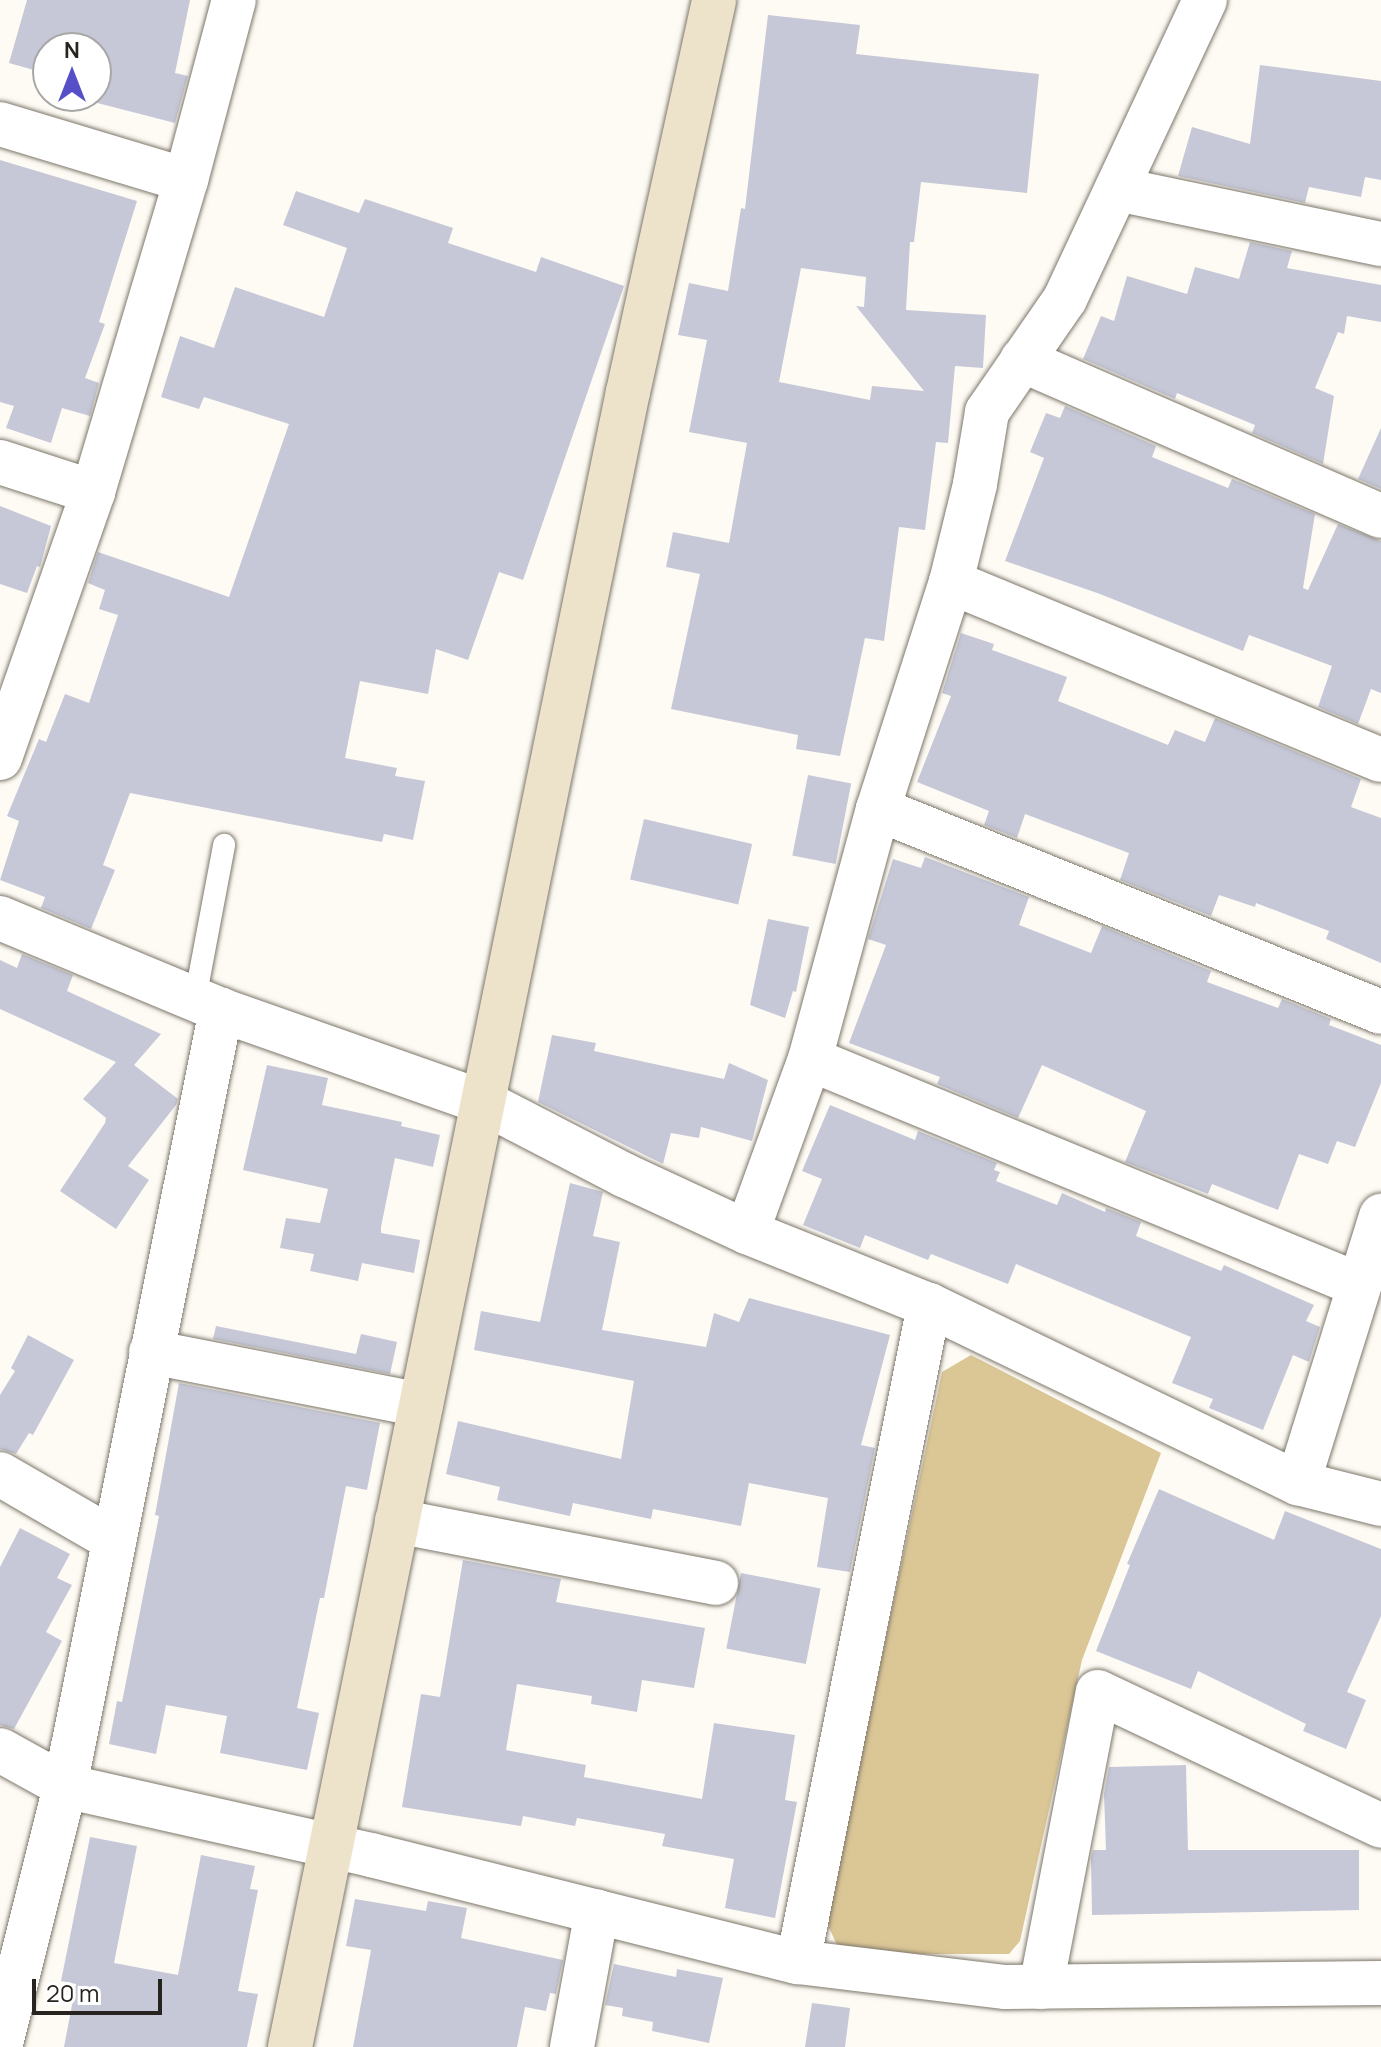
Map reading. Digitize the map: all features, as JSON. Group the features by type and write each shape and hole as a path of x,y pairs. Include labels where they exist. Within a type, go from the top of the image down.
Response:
{"street":[{"path":"0,758 93,492 186,180 234,0"},
{"path":"290,2047 485,1103 624,408 714,0"},
{"path":"747,1232 810,1059 878,809 951,582 975,484 987,412 1065,299 1205,0"},
{"path":"0,124 186,180"},
{"path":"1117,189 1381,244"},
{"path":"1022,360 1381,516"},
{"path":"0,462 93,492"},
{"path":"951,582 1381,760"},
{"path":"878,809 1381,1012"},
{"path":"0,918 208,1004 485,1103 624,1175 747,1232 929,1305 1298,1483 1381,1504"},
{"path":"0,2047 65,1786 151,1352 208,1004"},
{"path":"810,1059 1359,1285"},
{"path":"1298,1483 1381,1216"},
{"path":"798,1962 929,1305"},
{"path":"151,1352 421,1405"},
{"path":"0,1474 114,1540"},
{"path":"397,1521 716,1583"},
{"path":"1041,1987 1098,1692 1381,1826"},
{"path":"0,1750 65,1786 331,1845 798,1962 1006,1987 1381,1983"},
{"path":"572,2047 597,1911"}],"lane":[{"path":"208,1004 224,845"}],"shaded area":[{"path":"971,1355 1161,1453 1082,1660 1020,1941 1009,1954 890,1954 837,1945 826,1921 942,1372"}],"building":[{"path":"27,0 190,0 175,73 188,76 175,123 112,107 112,32 32,32 32,69 9,63"},
{"path":"768,15 860,25 856,54 1039,74 1027,193 921,182 914,242 910,242 906,310 986,315 983,368 955,366 948,443 936,442 925,530 899,527 884,641 865,638 840,756 796,749 798,735 671,709 700,574 666,567 673,532 729,543 747,443 689,432 707,340 678,335 689,283 728,291 741,208 745,209","holes":["801,268 866,277 864,307 856,306 924,391 872,386 870,400 779,382"]},
{"path":"1260,65 1381,81 1381,180 1365,177 1361,197 1309,187 1305,203 1178,176 1192,127 1250,144"},
{"path":"0,160 137,201 99,322 105,324 85,378 99,383 90,416 62,408 51,443 6,428 14,406 0,402"},
{"path":"296,191 359,213 365,199 453,228 448,243 536,272 541,257 624,286 523,580 499,572 468,660 436,649 428,694 360,681 345,758 397,768 395,776 425,781 413,840 384,834 382,842 130,793 103,865 115,870 91,929 41,908 45,897 0,880 19,821 7,816 39,739 46,742 65,694 89,703 118,615 99,609 105,590 88,583 98,552 229,597 289,424 204,397 199,409 161,397 180,336 214,348 235,287 324,317 347,248 283,225"},
{"path":"1250,242 1292,251 1287,268 1381,285 1381,322 1347,316 1344,334 1338,332 1315,388 1334,396 1323,464 1252,433 1255,425 1177,393 1175,399 1083,359 1101,316 1114,321 1127,276 1187,294 1195,267 1239,279"},
{"path":"1065,406 1156,446 1152,457 1228,488 1232,479 1315,514 1303,588 1308,590 1338,524 1381,541 1381,693 1371,689 1358,724 1318,707 1332,666 1249,635 1243,651 1100,594 1005,561 1044,458 1030,452 1046,413 1060,418"},
{"path":"1381,428 1381,489 1358,479"},
{"path":"0,506 51,526 40,567 37,566 27,593 0,584"},
{"path":"961,633 994,644 992,650 1067,677 1058,701 1168,745 1175,730 1205,742 1215,718 1361,779 1351,807 1381,818 1381,963 1326,939 1329,931 1256,903 1255,907 1219,895 1211,916 1120,880 1129,853 1025,814 1017,838 984,825 989,811 917,782 951,696 942,693"},
{"path":"808,775 851,783 836,864 792,855"},
{"path":"644,819 752,844 738,904 630,879"},
{"path":"925,857 1029,897 1019,925 1091,953 1102,926 1211,971 1207,982 1278,1008 1282,999 1331,1019 1329,1025 1381,1045 1381,1083 1355,1147 1337,1141 1328,1164 1299,1154 1278,1210 1212,1184 1208,1194 1125,1162 1146,1111 1042,1065 1018,1118 937,1084 940,1077 849,1043 886,945 868,939 893,859 921,868"},
{"path":"768,919 809,927 796,992 793,991 785,1018 750,1005"},
{"path":"22,954 73,975 67,991 161,1034 134,1065 178,1099 128,1166 149,1180 116,1229 60,1191 105,1123 106,1118 83,1099 116,1062 0,1009 0,960 17,968"},
{"path":"552,1035 596,1043 594,1051 724,1079 729,1063 768,1080 752,1141 701,1127 699,1138 671,1133 663,1164 538,1102"},
{"path":"267,1065 328,1078 322,1105 402,1122 401,1126 440,1135 433,1167 395,1158 381,1227 381,1233 420,1240 414,1273 362,1263 358,1281 310,1271 314,1254 280,1248 286,1218 320,1223 328,1189 243,1170"},
{"path":"830,1105 915,1140 918,1131 997,1163 994,1170 1000,1172 996,1181 1057,1205 1062,1193 1105,1212 1106,1208 1141,1222 1136,1236 1221,1271 1224,1265 1314,1305 1306,1321 1320,1327 1309,1362 1293,1355 1263,1430 1209,1408 1213,1399 1172,1383 1191,1337 1016,1264 1008,1284 931,1254 928,1260 865,1235 860,1248 803,1225 822,1179 802,1171"},
{"path":"570,1183 603,1192 593,1236 620,1242 602,1330 706,1347 714,1313 739,1322 749,1298 890,1335 861,1445 875,1448 850,1572 817,1567 828,1498 749,1483 741,1526 653,1509 651,1519 573,1503 570,1516 497,1500 500,1487 446,1474 458,1421 621,1459 634,1381 474,1350 481,1311 540,1322"},
{"path":"216,1326 356,1354 361,1334 397,1342 390,1374 213,1339"},
{"path":"28,1335 74,1360 33,1435 29,1433 16,1454 0,1449 0,1395 15,1371 11,1368"},
{"path":"179,1383 380,1423 367,1490 346,1486 324,1598 320,1598 297,1708 319,1713 307,1770 220,1753 227,1716 166,1705 156,1754 109,1744 117,1701 122,1702 159,1516 155,1515"},
{"path":"1159,1489 1274,1540 1285,1511 1381,1549 1381,1616 1347,1692 1366,1700 1346,1749 1303,1731 1306,1724 1198,1671 1191,1689 1096,1651 1130,1565 1127,1564"},
{"path":"20,1528 70,1554 57,1578 72,1585 46,1632 62,1641 14,1729 0,1725 0,1567"},
{"path":"463,1560 561,1579 556,1602 705,1628 694,1688 642,1680 637,1712 591,1704 592,1696 517,1684 506,1750 586,1765 584,1777 702,1799 714,1723 795,1735 785,1800 797,1802 775,1918 725,1908 734,1859 662,1846 665,1834 577,1818 575,1826 523,1816 521,1826 402,1807 421,1694 440,1697"},
{"path":"741,1573 821,1588 806,1664 726,1649"},
{"path":"1186,1765 1188,1850 1359,1850 1359,1910 1092,1915 1091,1858 1093,1850 1106,1850 1104,1794 1109,1767"},
{"path":"90,1837 137,1846 114,1963 178,1975 201,1855 255,1866 250,1889 258,1890 238,1991 258,1994 247,2047 64,2047 76,1984 61,1981"},
{"path":"355,1899 426,1911 428,1901 467,1908 461,1938 563,1960 556,1994 550,1993 546,2011 525,2007 517,2047 353,2047 371,1950 346,1946"},
{"path":"614,1964 676,1977 677,1969 723,1978 709,2043 652,2031 653,2022 622,2016 623,2008 605,2005"},
{"path":"812,2003 850,2008 845,2047 805,2047"}]}
